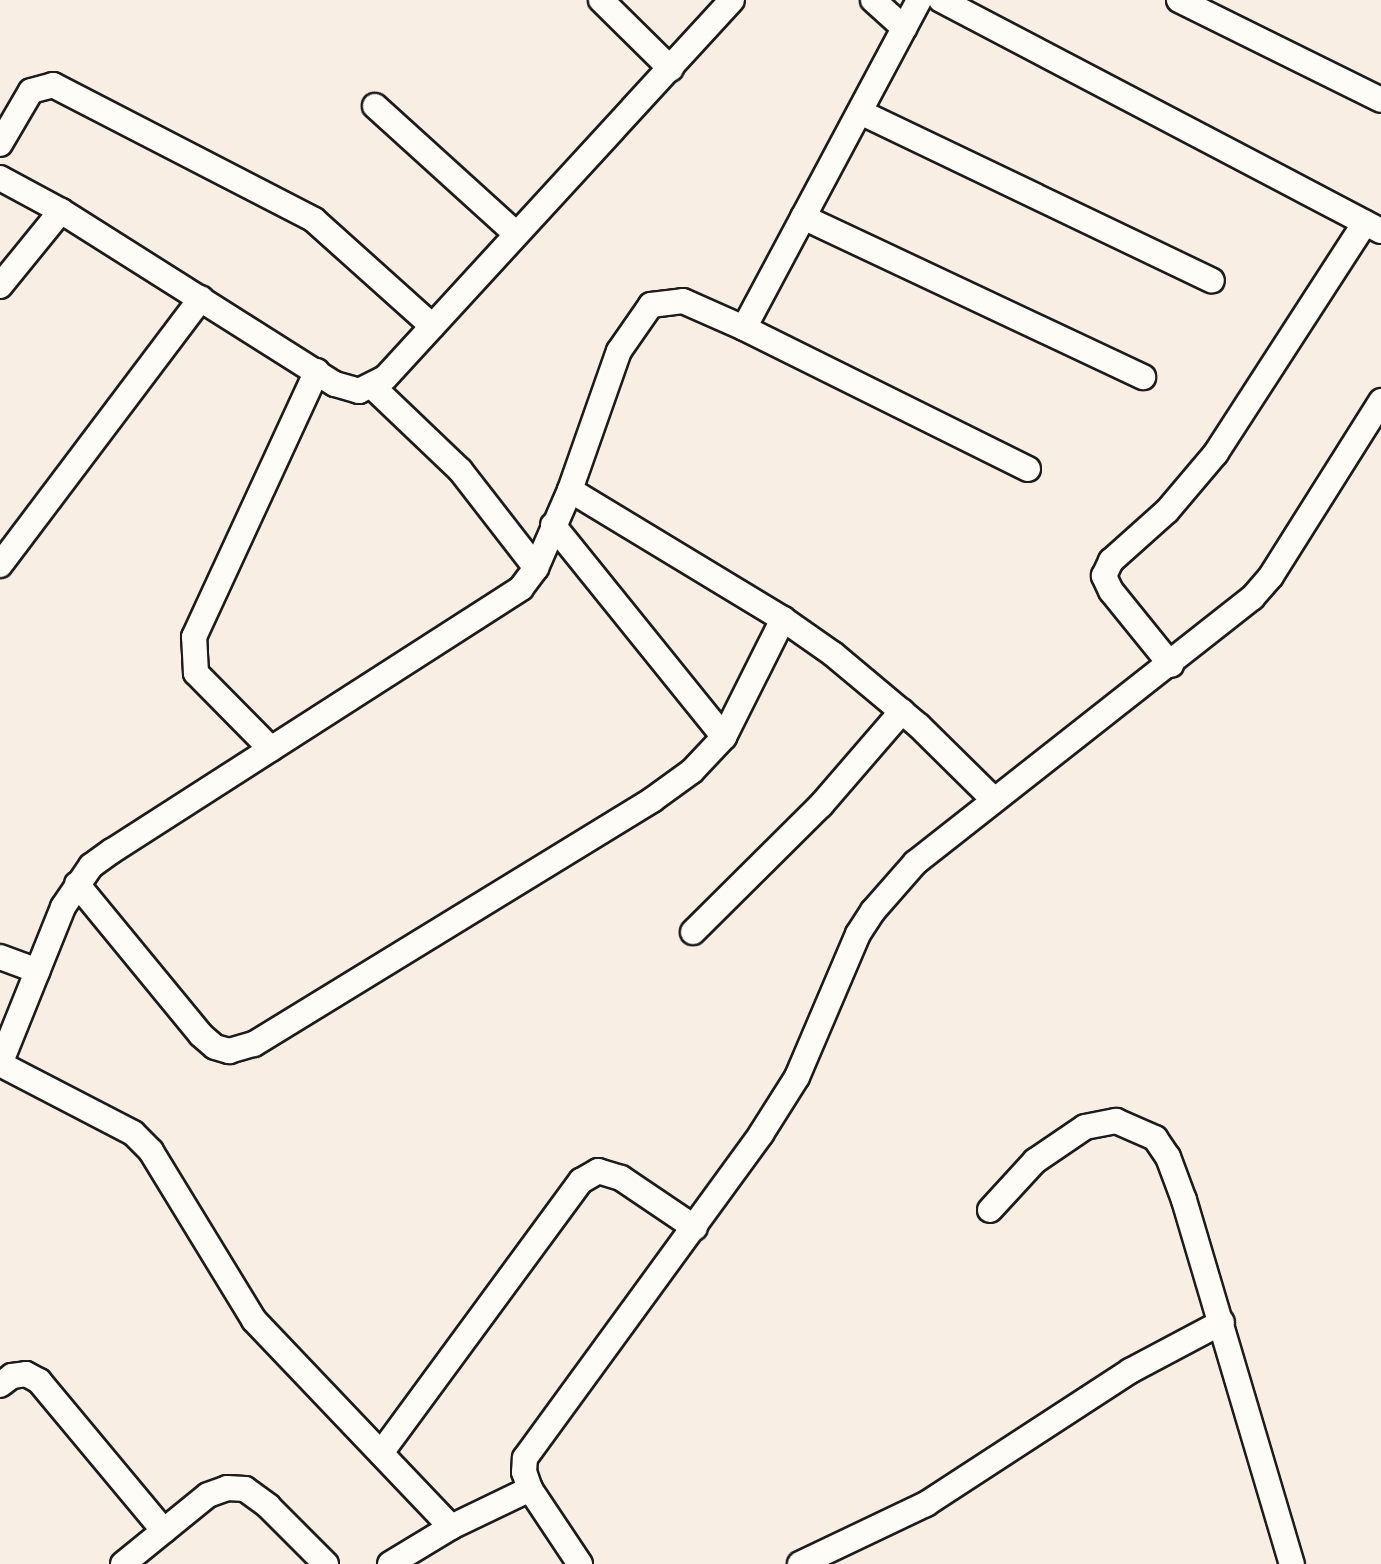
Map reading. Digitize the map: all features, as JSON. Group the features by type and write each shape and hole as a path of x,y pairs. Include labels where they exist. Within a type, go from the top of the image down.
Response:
{"street":[{"path":"601,0 671,69"},
{"path":"0,178 61,211 345,389 373,387 671,69 732,0"},
{"path":"873,0 904,28"},
{"path":"744,328 919,0"},
{"path":"941,0 1373,227 1216,453 1167,511 1111,561 1104,576 1111,591 1171,665"},
{"path":"1178,0 1381,100"},
{"path":"0,144 31,91 53,85 314,220 432,326"},
{"path":"375,106 516,234"},
{"path":"860,112 1212,281"},
{"path":"0,286 61,211"},
{"path":"803,217 1143,377"},
{"path":"0,565 201,298"},
{"path":"452,1527 254,1320 142,1142 121,1124 0,1064 77,884 112,851 503,602 536,568 570,490 619,351 640,315 651,305 682,302 744,328 1028,469"},
{"path":"271,749 196,673 194,637 317,371"},
{"path":"373,387 460,470 536,568"},
{"path":"580,1564 530,1489 524,1472 525,1458 695,1228 797,1077 858,934 873,911 915,863 1171,665 1252,598 1270,576 1381,401"},
{"path":"570,490 783,618 902,711 994,800"},
{"path":"553,525 724,737"},
{"path":"77,884 201,1035 215,1047 229,1051 254,1044 348,989 652,800 692,771 724,737 783,618"},
{"path":"693,932 821,806 902,711"},
{"path":"0,957 38,971"},
{"path":"990,1210 1035,1161 1062,1139 1099,1121 1139,1128 1155,1138 1168,1157 1222,1322 1292,1564"},
{"path":"381,1453 582,1181 598,1171 621,1178 695,1228"},
{"path":"800,1564 926,1504 1130,1371 1222,1322"},
{"path":"0,1385 12,1376 26,1374 39,1381 164,1531"},
{"path":"123,1564 208,1496 227,1488 245,1489 326,1564"},
{"path":"390,1564 452,1527 530,1489"}]}
